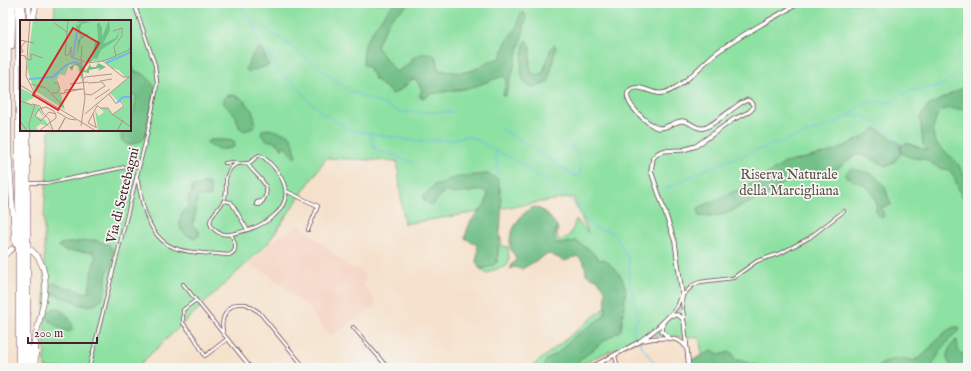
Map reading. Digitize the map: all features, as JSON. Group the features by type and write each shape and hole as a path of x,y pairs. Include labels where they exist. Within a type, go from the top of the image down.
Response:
{"highway":[{"path":"8,3 9,88"},
{"path":"3,206 8,142 13,3"},
{"path":"18,3 18,368"},
{"path":"24,3 24,20"},
{"path":"29,3 29,20"},
{"path":"34,20 36,3"},
{"path":"23,131 23,368"},
{"path":"28,131 29,368"},
{"path":"8,142 15,245 15,288 18,309"},
{"path":"3,256 12,249"},
{"path":"31,250 39,258 45,274 45,292 36,344 36,368"},
{"path":"29,368 40,318"}],"street":[{"name":"Via di Settebagni","path":"89,368 154,107 157,82 154,61 134,3"},
{"path":"689,368 675,242 651,171 652,158 662,151 684,150 696,146 734,119 750,111 753,108 753,105 751,101 748,100 741,103 704,128 697,128 690,123 682,121 658,128 632,108 628,101 627,95 631,90 636,88 658,93 671,91 681,85 718,52 799,3"},
{"path":"225,163 247,163 251,162 257,156 264,157 283,180 286,191 283,205 277,214 259,226 231,234 225,234 217,232 211,224 212,214 224,201 226,195 226,176 231,168 236,164"},
{"path":"247,163 265,183 266,193 263,201"},
{"path":"32,183 49,183 140,164"},
{"path":"137,178 143,206 152,228 168,246 178,250 191,252 229,255 233,253 236,247 231,234"},
{"path":"134,189 140,190"},
{"path":"286,191 318,206 308,230"},
{"path":"224,201 231,202 247,229"},
{"path":"590,368 639,342 656,329 677,307 682,295 693,286 700,282 733,278 757,261 780,253 809,238 844,211"},
{"path":"183,284 251,368"},
{"path":"196,300 183,310 183,323 197,341 202,353 205,356 227,339"},
{"path":"224,335 222,321 227,311 236,304 249,305 259,312 305,368"},
{"path":"670,315 678,315 684,322"},
{"path":"664,321 662,331 672,339"},
{"path":"354,327 388,368"},
{"path":"672,339 681,337 685,329"},
{"path":"639,342 653,338 672,339 683,342 686,349"},
{"path":"614,356 618,368"}],"shaded area":[{"path":"299,225 352,269 359,268 366,279 364,285 375,301 374,306 333,335 328,335 307,306 268,274 248,265 270,243"}],"green space":[{"name":"Riserva Naturale della Marcigliana","path":"55,3 968,3 968,368 705,368 699,338 651,335 603,354 573,368 530,368 611,303 599,260 590,250 576,241 561,244 556,243 554,238 557,226 558,239 562,240 568,236 572,231 576,219 588,233 573,197 404,224 397,161 326,158 268,243 136,368 45,368 44,219 49,131 131,131 131,20 54,20"},
{"path":"395,3 409,3 406,7 394,15 384,30 377,47 397,72 409,64 411,59 425,53 435,56 438,62 438,69 452,72 472,71 487,62 500,58 502,57 507,40 518,27 522,12 524,13 526,16 522,37 506,96 503,95 507,79 503,76 470,88 430,94 427,97 420,97 422,90 417,81 414,79 393,94 375,79 368,67 363,64 364,48 377,24"},
{"path":"527,40 531,48 531,70 533,74 537,75 543,73 551,48 554,45 556,47 548,82 535,87 525,83 522,73 521,66 524,43"},
{"path":"258,48 262,50 269,65 249,72 245,69"},
{"path":"131,66 133,67 134,72 141,73 156,88 147,131 142,141 128,145 122,141 121,137 124,131 131,131 131,118 134,113 136,96 131,92"},
{"path":"968,85 968,107 965,109 944,109 938,114 933,129 935,141 957,164 963,175 968,177 968,194 961,196 958,186 948,169 938,167 923,159 908,156 902,153 901,148 902,145 907,143 928,151 923,144 920,117 928,106"},
{"path":"226,96 236,96 246,102 250,107 255,123 254,128 244,131 239,127 236,116 224,104 223,99"},
{"path":"876,128 900,144 901,154 892,164 886,166 868,157 858,155 838,168 821,174 787,182 772,192 725,214 715,216 699,216 698,208 753,183 785,163 835,151 867,135"},
{"path":"269,129 289,135 293,142 297,156 294,158 286,147 283,146 282,150 276,143 265,139 261,134 262,130"},
{"path":"210,140 234,141 235,146 228,149 218,149 208,144 207,142"},
{"path":"852,169 873,174 884,185 891,205 881,207 884,216 881,218 876,212 875,198 871,191 850,177 847,178 845,175"},
{"path":"487,174 498,179 501,200 501,220 497,262 492,266 482,269 476,262 478,251 477,245 465,238 471,221 486,202 487,192 483,190 454,194 446,191 441,194 432,206 424,200 423,197 435,184 439,185 449,179"},
{"path":"202,183 208,183 211,197 199,196 197,199 195,218 192,225 199,231 199,236 195,238 186,235 182,231 180,219 183,212 189,206 188,197 193,192 191,189 194,185 202,186"},
{"path":"534,207 544,212 557,226 554,238 556,243 561,244 576,241 590,250 599,260 604,259 611,265 621,277 625,285 626,290 621,330 604,341 579,361 573,368 543,368 546,360 559,352 572,338 604,316 606,310 605,289 598,280 586,274 582,260 577,256 565,261 550,254 545,255 522,269 514,267 510,269 512,264 516,261 510,246 513,229 524,213"},
{"path":"499,237 501,238 502,246 508,247 509,262 505,267 487,274 478,266 483,269 497,262"},
{"path":"95,240 110,245 114,255 111,267 107,273 106,287 102,298 98,302 89,306 79,304 72,299 54,295 50,286 54,283 85,293 89,292 92,269 96,258 94,252 66,251 59,247 60,244"},
{"path":"54,308 61,310 71,322 72,329 70,332 56,326 46,315"},
{"path":"954,327 960,328 944,346 931,368 874,368 888,361 897,359 907,359 913,361 919,358 942,335"},
{"path":"957,340 958,350 962,354 968,351 968,368 953,368 948,361 948,351 952,344"},
{"path":"713,350 719,355 730,352 733,354 735,360 767,368 724,368 717,365 713,366 714,368 691,368 689,361"}],"waterway":[{"path":"238,3 251,19 259,42 270,56 280,74 295,84 315,107 324,114 350,130 423,142 431,140 450,140 468,136 473,138 525,166 572,201 585,220 593,227 611,232 615,235 629,260 629,279 638,319 633,328 633,334 658,368"},
{"path":"254,26 263,27 269,30 347,89"},
{"path":"663,190 708,168 831,125 850,115 867,102 890,102 908,91 941,86 955,74"},
{"path":"350,91 401,112 454,112"},
{"path":"851,115 858,115 872,120 902,145"},
{"path":"499,127 577,177 580,174 581,162 569,144"},
{"path":"370,134 375,149 378,151 414,163"},
{"path":"495,151 498,174"}]}
